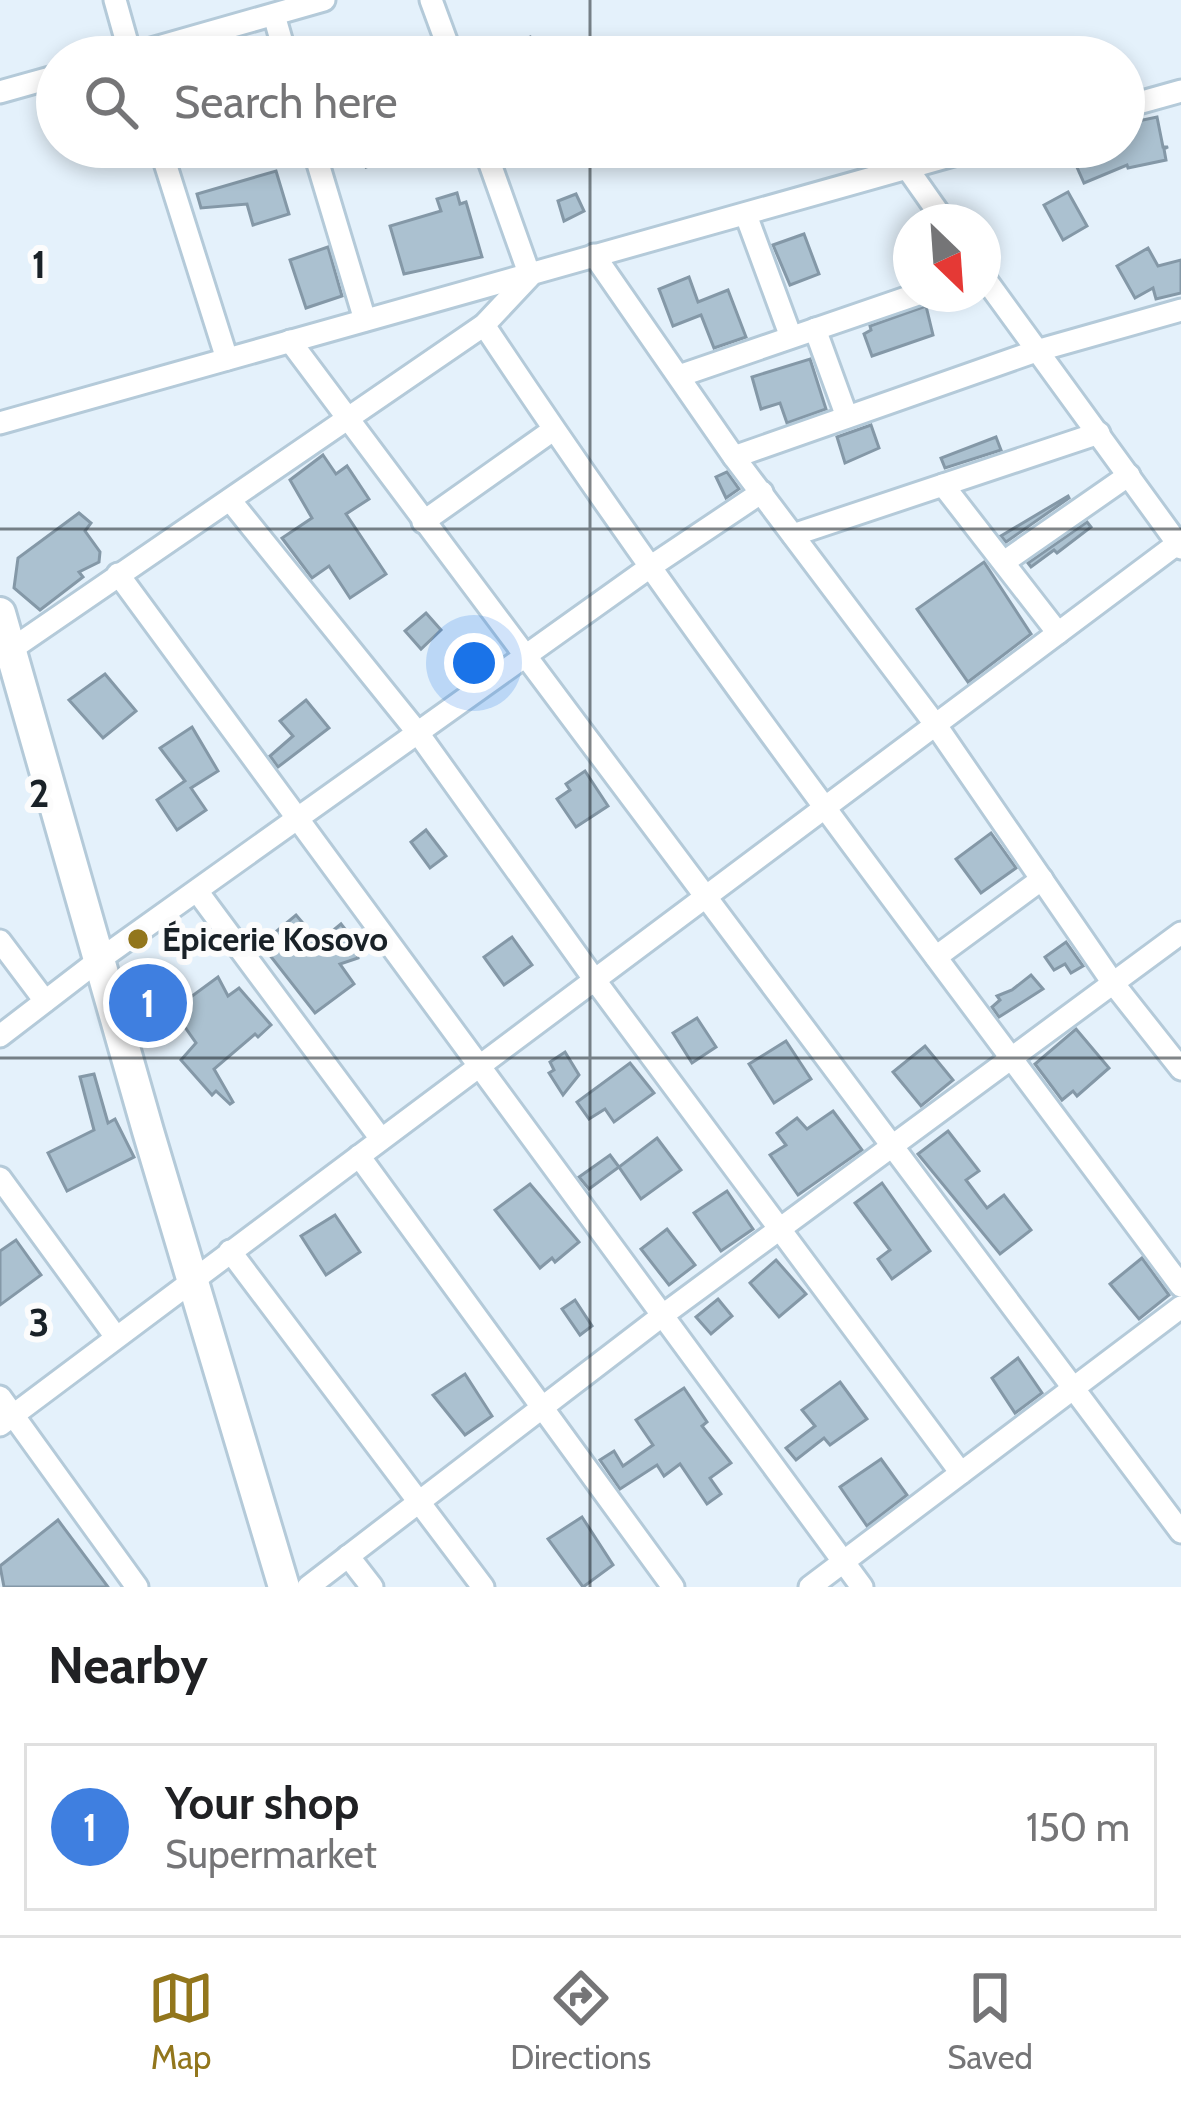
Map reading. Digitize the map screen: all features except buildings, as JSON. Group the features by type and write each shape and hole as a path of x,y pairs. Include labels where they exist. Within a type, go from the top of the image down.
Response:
{"street":[{"path":"115,0 123,36"},
{"path":"199,36 323,0"},
{"path":"431,0 444,36"},
{"path":"274,15 280,36"},
{"path":"0,92 36,82"},
{"path":"1145,101 1181,91"},
{"path":"167,168 227,359"},
{"path":"319,168 365,320"},
{"path":"492,168 530,275"},
{"path":"0,423 907,168 932,204"},
{"path":"746,215 791,338"},
{"path":"594,255 734,457 935,724 1113,983 1181,1069"},
{"path":"5,654 484,326 530,275"},
{"path":"137,1587 4,1412 116,1337 1180,544 1001,301"},
{"path":"679,376 893,302"},
{"path":"734,457 1036,351 1181,310"},
{"path":"484,326 823,808 1181,1286"},
{"path":"815,329 847,417"},
{"path":"290,341 1181,1532"},
{"path":"424,522 554,430"},
{"path":"793,535 1099,434"},
{"path":"1004,562 1129,475"},
{"path":"943,485 1058,633"},
{"path":"0,1036 99,960 762,492"},
{"path":"230,500 418,734 961,1473"},
{"path":"118,574 862,1587"},
{"path":"0,613 5,654 284,1587"},
{"path":"936,957 1042,879"},
{"path":"197,891 381,1139"},
{"path":"308,1587 663,1316 1181,933"},
{"path":"0,941 45,1001"},
{"path":"358,1156 673,1587"},
{"path":"0,1178 116,1337"},
{"path":"230,1251 483,1587"},
{"path":"810,1587 1181,1307"},
{"path":"348,1556 371,1587"}],"place":[{"name":"Épicerie Kosovo","path":"138,939"},
{"name":"Your shop","path":"148,1003"}]}
